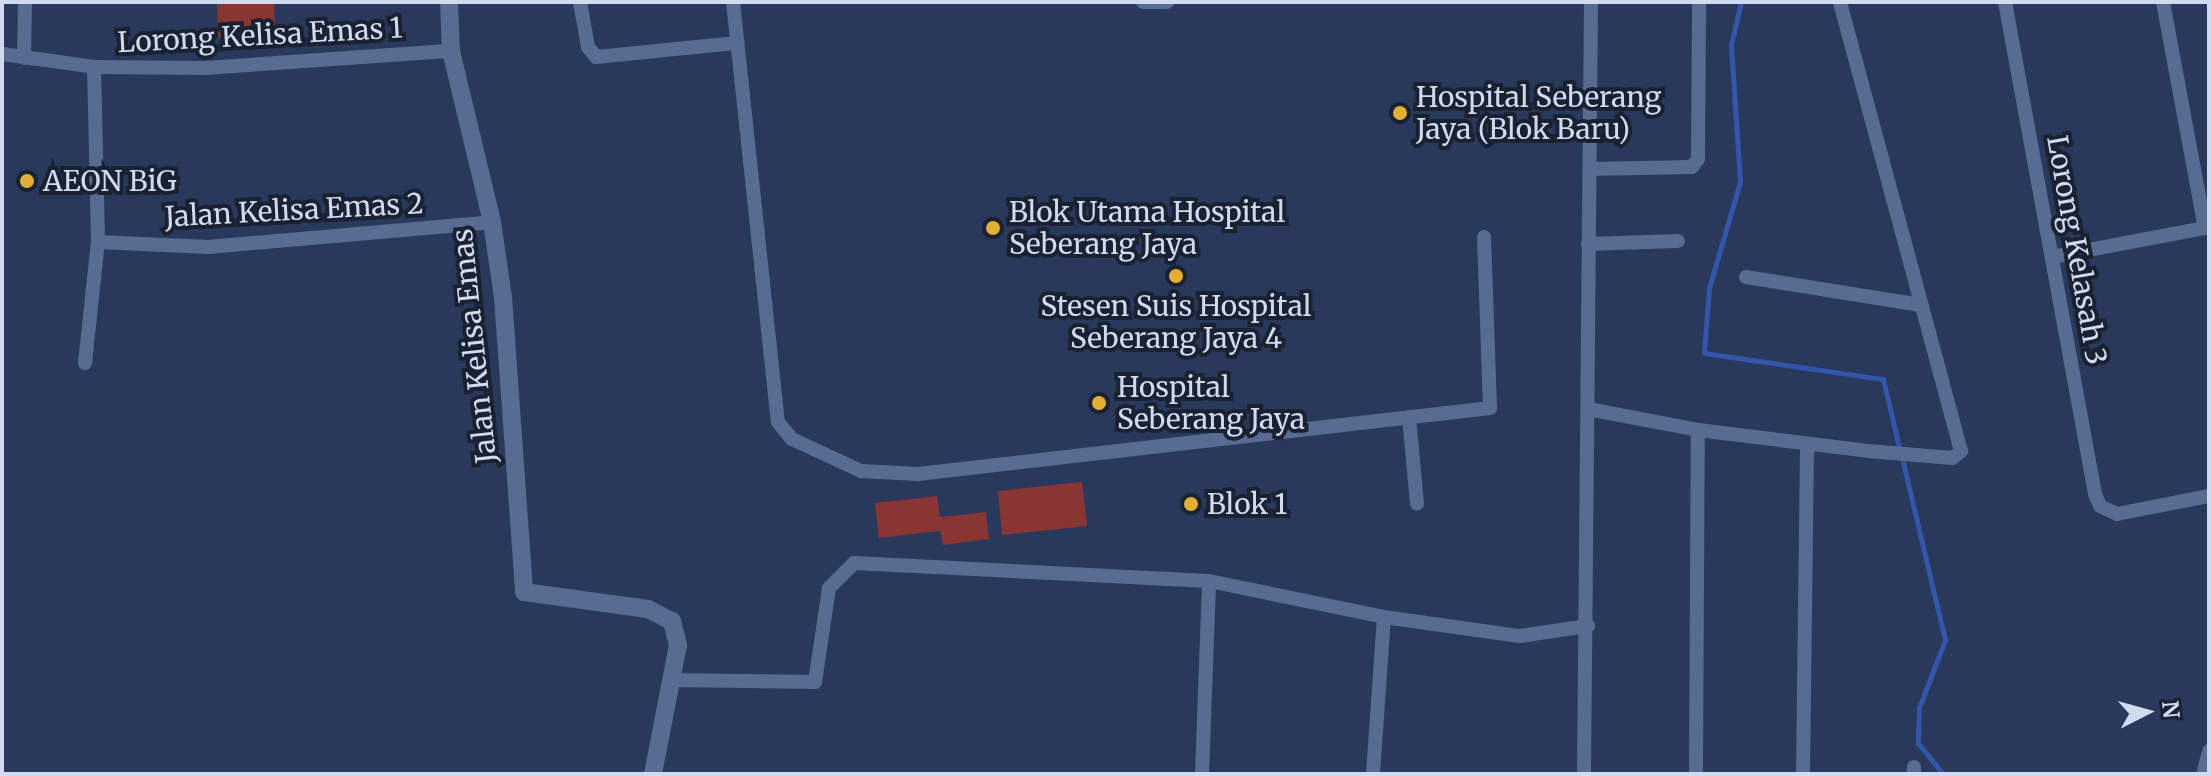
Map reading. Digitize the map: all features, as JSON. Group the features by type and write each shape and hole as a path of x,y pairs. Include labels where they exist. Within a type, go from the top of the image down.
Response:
{"street":[{"path":"24,58 25,2"},
{"name":"Jalan Kelisa Emas","path":"449,2 451,51 492,222 503,297 524,592 662,613 677,632 670,680"},
{"path":"580,2 588,47 596,57 737,43"},
{"path":"733,2 771,384 778,422 792,439 861,471 918,474 1490,408 1484,237"},
{"path":"1143,2 1167,2"},
{"path":"1584,774 1588,626 1591,2"},
{"path":"1590,169 1692,167 1698,159 1699,2"},
{"path":"1588,409 1698,430 1807,444 1953,458 1961,451 1840,2"},
{"name":"Lorong Kelasah 3","path":"2005,2 2100,506 2117,514 2209,496"},
{"path":"2052,257 2207,227 2163,2"},
{"name":"Lorong Kelisa Emas 1","path":"2,54 94,67 205,68 451,51"},
{"path":"85,363 98,242 94,67"},
{"name":"Jalan Kelisa Emas 2","path":"98,242 208,247 492,222"},
{"path":"1588,244 1678,241"},
{"path":"1746,277 1921,305"},
{"path":"1409,417 1417,504"},
{"path":"1696,774 1698,430"},
{"path":"1803,774 1807,444"},
{"path":"655,774 670,680 815,682 829,588 854,563 1209,581 1384,617 1520,636 1588,626"},
{"path":"1202,774 1209,581"},
{"path":"1373,774 1384,617"},
{"path":"2203,774 2209,751"}],"shaded area":[{"path":"217,2 274,2 275,37 218,38"},
{"path":"1082,482 1087,526 1002,535 998,491"},
{"path":"937,496 940,517 986,512 989,539 943,545 940,531 879,538 875,503"}],"waterway":[{"path":"1741,2 1731,45 1740,182 1709,288 1704,353 1883,379 1899,447"},
{"path":"1902,458 1945,640 1919,708 1918,743 1943,774"}],"place":[{"name":"Hospital Seberang Jaya (Blok Baru)","path":"1400,113"},
{"name":"AEON BiG","path":"27,181"},
{"name":"Blok Utama Hospital Seberang Jaya","path":"993,228"},
{"name":"Stesen Suis Hospital Seberang Jaya 4","path":"1176,276"},
{"name":"Hospital Seberang Jaya","path":"1099,403"},
{"name":"Blok 1","path":"1191,504"}]}
